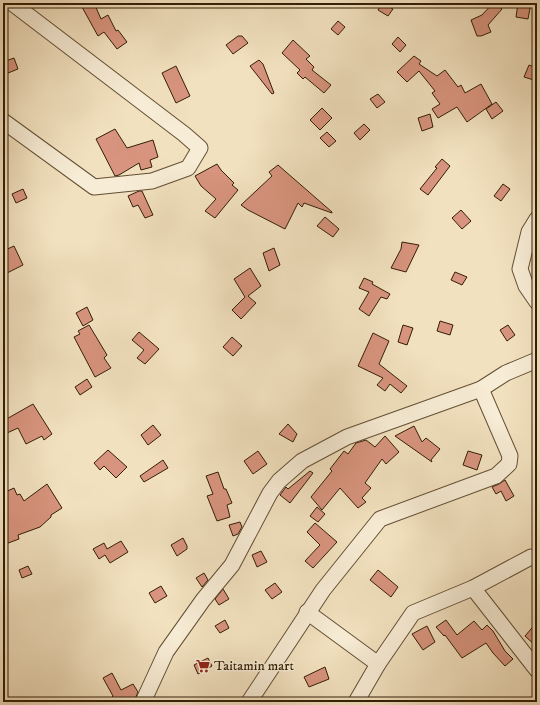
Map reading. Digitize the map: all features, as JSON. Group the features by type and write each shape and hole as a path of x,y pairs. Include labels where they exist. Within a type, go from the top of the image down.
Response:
{"street":[{"path":"3,121 94,187 152,181 188,168 200,148 184,134 12,3"},
{"path":"537,219 529,232 520,269 526,286 537,302"},
{"path":"143,702 166,652 203,600 232,566 270,493 302,460 347,437 481,389 506,373 537,360"},
{"path":"249,702 307,612 380,519 496,476 509,464 510,456 481,389"},
{"path":"356,702 378,664 413,613 473,588 531,557 537,559"},
{"path":"473,588 537,670"},
{"path":"307,612 378,664"}],"building":[{"path":"94,3 101,19 108,15 116,31 118,30 127,42 117,49 104,32 98,36 82,7"},
{"path":"382,3 393,9 388,16 378,10"},
{"path":"493,3 502,9 488,25 491,32 477,36 471,20 482,15"},
{"path":"518,3 531,3 528,19 516,17"},
{"path":"338,21 345,27 338,35 331,29"},
{"path":"238,36 242,36 248,43 233,54 226,45"},
{"path":"398,37 406,45 400,52 392,44"},
{"path":"293,40 310,56 306,59 314,67 312,70 331,85 324,93 305,77 303,79 297,73 300,70 282,53"},
{"path":"414,56 421,61 419,64 437,76 445,70 458,87 461,85 465,93 481,84 492,104 467,122 457,107 438,118 432,109 440,104 432,93 435,91 419,71 407,82 397,72"},
{"path":"14,58 18,69 3,75 3,62"},
{"path":"259,60 263,64 274,93 272,94 250,66"},
{"path":"529,65 537,68 537,81 524,77"},
{"path":"176,66 190,96 176,103 162,73"},
{"path":"378,94 385,102 377,108 370,99"},
{"path":"496,102 503,111 492,119 486,109"},
{"path":"322,108 332,118 320,130 310,120"},
{"path":"430,114 433,127 422,131 418,118"},
{"path":"364,124 370,130 360,140 354,133"},
{"path":"115,129 127,148 153,140 158,157 150,160 152,167 141,170 139,163 115,176 96,139"},
{"path":"327,132 336,141 329,147 320,138"},
{"path":"442,159 450,166 428,195 420,189 437,168 435,167"},
{"path":"217,164 234,183 232,185 238,190 215,218 205,211 216,199 201,186 195,176"},
{"path":"278,165 332,213 304,203 302,207 298,203 285,229 241,205 272,176 269,172"},
{"path":"503,184 510,189 501,201 494,196"},
{"path":"23,189 27,198 16,203 12,194"},
{"path":"142,191 153,215 145,218 138,205 133,207 128,196"},
{"path":"461,210 471,221 462,229 452,218"},
{"path":"325,217 339,229 333,237 317,226"},
{"path":"402,242 419,245 406,272 391,268 401,249"},
{"path":"14,246 23,265 3,275 3,251"},
{"path":"274,248 280,265 269,271 263,253"},
{"path":"250,268 261,286 248,296 256,303 241,319 232,310 245,297 234,279"},
{"path":"455,272 467,277 462,285 451,280"},
{"path":"364,278 373,282 372,284 390,294 387,299 381,297 369,316 359,309 369,292 359,288"},
{"path":"87,307 93,320 83,326 76,313"},
{"path":"440,321 453,325 450,335 437,331"},
{"path":"89,325 107,355 104,358 111,368 95,377 74,337 80,334 78,331"},
{"path":"403,325 413,328 407,345 398,342"},
{"path":"508,325 515,335 507,341 500,330"},
{"path":"139,332 159,349 145,364 137,358 144,350 132,340"},
{"path":"373,333 389,341 379,364 407,386 401,393 390,384 385,391 377,385 383,378 358,366"},
{"path":"232,337 242,346 233,356 223,347"},
{"path":"87,379 92,387 80,395 75,387"},
{"path":"33,404 52,434 44,440 42,436 26,444 18,428 7,433 3,421"},
{"path":"288,424 297,434 293,442 279,434"},
{"path":"153,425 161,435 148,445 141,435"},
{"path":"414,426 422,442 426,438 440,449 431,460 432,462 395,436"},
{"path":"385,436 399,452 386,464 382,459 365,483 371,488 362,498 366,502 358,508 340,488 322,510 311,497 332,471 330,469 344,451 348,454 356,443 366,440 375,447"},
{"path":"108,450 127,467 116,478 104,466 100,470 94,463"},
{"path":"258,451 267,464 253,474 244,461"},
{"path":"468,451 482,455 477,470 463,465"},
{"path":"163,460 168,468 144,482 140,476"},
{"path":"310,471 313,473 290,503 280,495 286,487 288,489"},
{"path":"218,472 224,489 226,489 232,503 227,505 230,517 217,521 207,496 213,494 206,476"},
{"path":"505,480 514,496 506,501 501,491 496,494 492,487"},
{"path":"47,484 62,508 51,515 51,517 40,527 18,535 19,539 3,545 3,493 14,488 17,495 20,494 24,501"},
{"path":"317,507 325,514 318,522 310,516"},
{"path":"240,522 242,527 238,534 233,536 229,525"},
{"path":"315,523 337,542 313,568 305,561 320,545 307,532"},
{"path":"183,538 187,549 177,556 171,545"},
{"path":"121,541 128,552 110,563 105,555 99,559 93,549 104,543 107,549"},
{"path":"261,551 267,562 257,567 252,555"},
{"path":"28,566 32,574 22,578 19,570"},
{"path":"378,570 398,587 391,597 370,580"},
{"path":"204,573 208,580 202,587 196,578"},
{"path":"275,583 282,592 272,599 265,590"},
{"path":"161,586 167,596 155,603 149,593"},
{"path":"223,589 229,599 219,605 215,599"},
{"path":"225,620 229,628 220,633 215,626"},
{"path":"446,620 457,635 474,621 482,630 487,625 493,631 505,651 513,659 505,666 486,643 462,658 445,635 444,636 436,627"},
{"path":"537,622 537,647 525,636"},
{"path":"427,626 435,642 423,650 412,634"},
{"name":"Taitamin mart","path":"208,658 212,666 198,674 194,665"},
{"path":"325,667 329,679 309,687 304,677"},
{"path":"112,673 121,690 133,684 138,692 135,699 128,702 107,702 113,696 103,678"}],"place":[{"name":"Taitamin mart","path":"203,666"}]}
